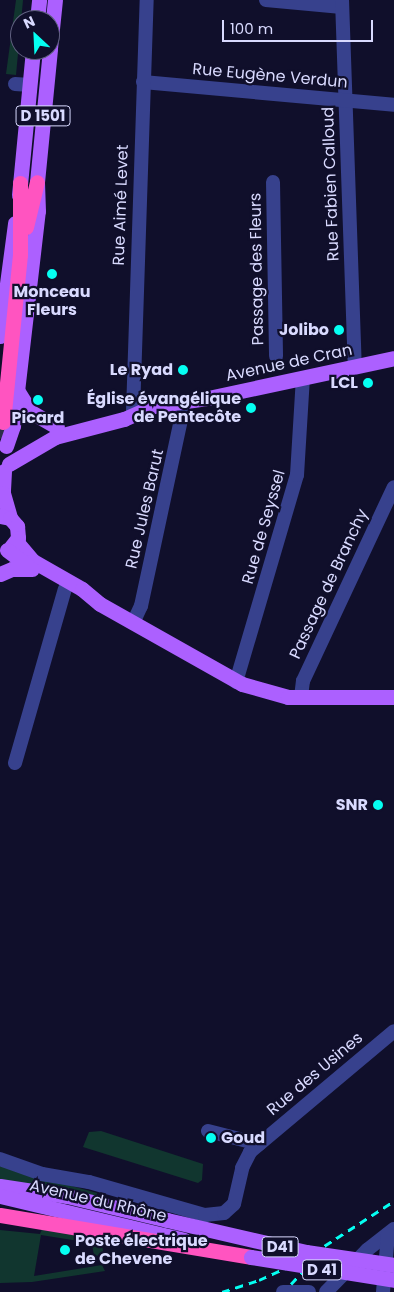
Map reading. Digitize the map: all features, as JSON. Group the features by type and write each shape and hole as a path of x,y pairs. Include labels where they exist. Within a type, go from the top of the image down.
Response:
{"highway":[{"name":"D 1501","path":"20,255 37,182"},
{"name":"D 1501","path":"3,422 20,255 20,183"},
{"path":"0,1215 251,1257"}],"main road":[{"name":"D 1501","path":"20,183 22,84 30,60"},
{"name":"D 1501","path":"37,182 49,60"},
{"path":"5,549 17,526 5,517 3,493 4,457 12,431 17,390 38,211 37,182"},
{"path":"0,336 20,183"},
{"name":"Avenue de Cran","path":"4,457 57,427 122,409 132,404 185,401 394,358"},
{"path":"17,390 31,412 57,427"},
{"name":"Avenue de Cran","path":"4,457 55,437 124,418 132,404"},
{"path":"5,549 33,560 82,589 100,604"},
{"path":"5,549 64,589 100,604 236,682 279,696 394,697"},
{"path":"0,574 12,569 33,569"},
{"name":"Avenue du Rhône","path":"0,1186 98,1203 306,1252 394,1265"},
{"name":"Avenue du Rhône","path":"0,1196 251,1257 394,1280"}],"street":[{"name":"Rue Aimé Levet","path":"132,404 147,0"},
{"path":"266,0 342,3"},
{"name":"Rue Fabien Calloud","path":"342,3 355,366"},
{"name":"Rue Eugène Verdun","path":"143,82 394,105"},
{"name":"Passage des Fleurs","path":"273,182 276,356"},
{"name":"Rue de Seyssel","path":"236,682 297,475 303,378"},
{"name":"Rue Jules Barut","path":"133,623 141,606 185,401"},
{"name":"Passage de Branchy","path":"301,697 303,681 394,487"},
{"path":"15,763 64,589"},
{"name":"Rue des Usines","path":"0,1159 42,1174 88,1182 215,1215 228,1212 233,1207 244,1163 259,1144 280,1133 394,1032"},
{"path":"208,1130 259,1144"},
{"path":"326,1292 367,1250 391,1231"},
{"path":"383,1292 391,1231"},
{"path":"283,1292 309,1292"}],"green space":[{"path":"16,0 23,0 22,10 15,10"},
{"path":"10,44 10,60 17,60 16,75 6,74"},
{"path":"101,1131 203,1164 202,1180 198,1183 83,1147 89,1132"},
{"path":"0,1166 97,1193 96,1198 0,1182"},
{"path":"42,1229 89,1236 89,1240 101,1239 104,1257 94,1255 92,1245 85,1242 41,1235 34,1276 102,1265 105,1271 32,1282 0,1283 0,1230 40,1234"}],"tunnel":[{"path":"0,438 3,422"}],"railway":[{"path":"222,1292 259,1280 301,1261 394,1201"},
{"path":"291,1284 315,1258"}],"place":[{"name":"Monceau Fleurs","path":"52,274"},
{"name":"Jolibo","path":"339,330"},
{"name":"Le Ryad","path":"183,370"},
{"name":"LCL","path":"368,383"},
{"name":"Picard","path":"38,400"},
{"name":"Église évangélique de Pentecôte","path":"251,408"},
{"name":"SNR","path":"378,805"},
{"name":"Goud","path":"211,1138"},
{"name":"Poste électrique de Chevene","path":"65,1250"}]}
